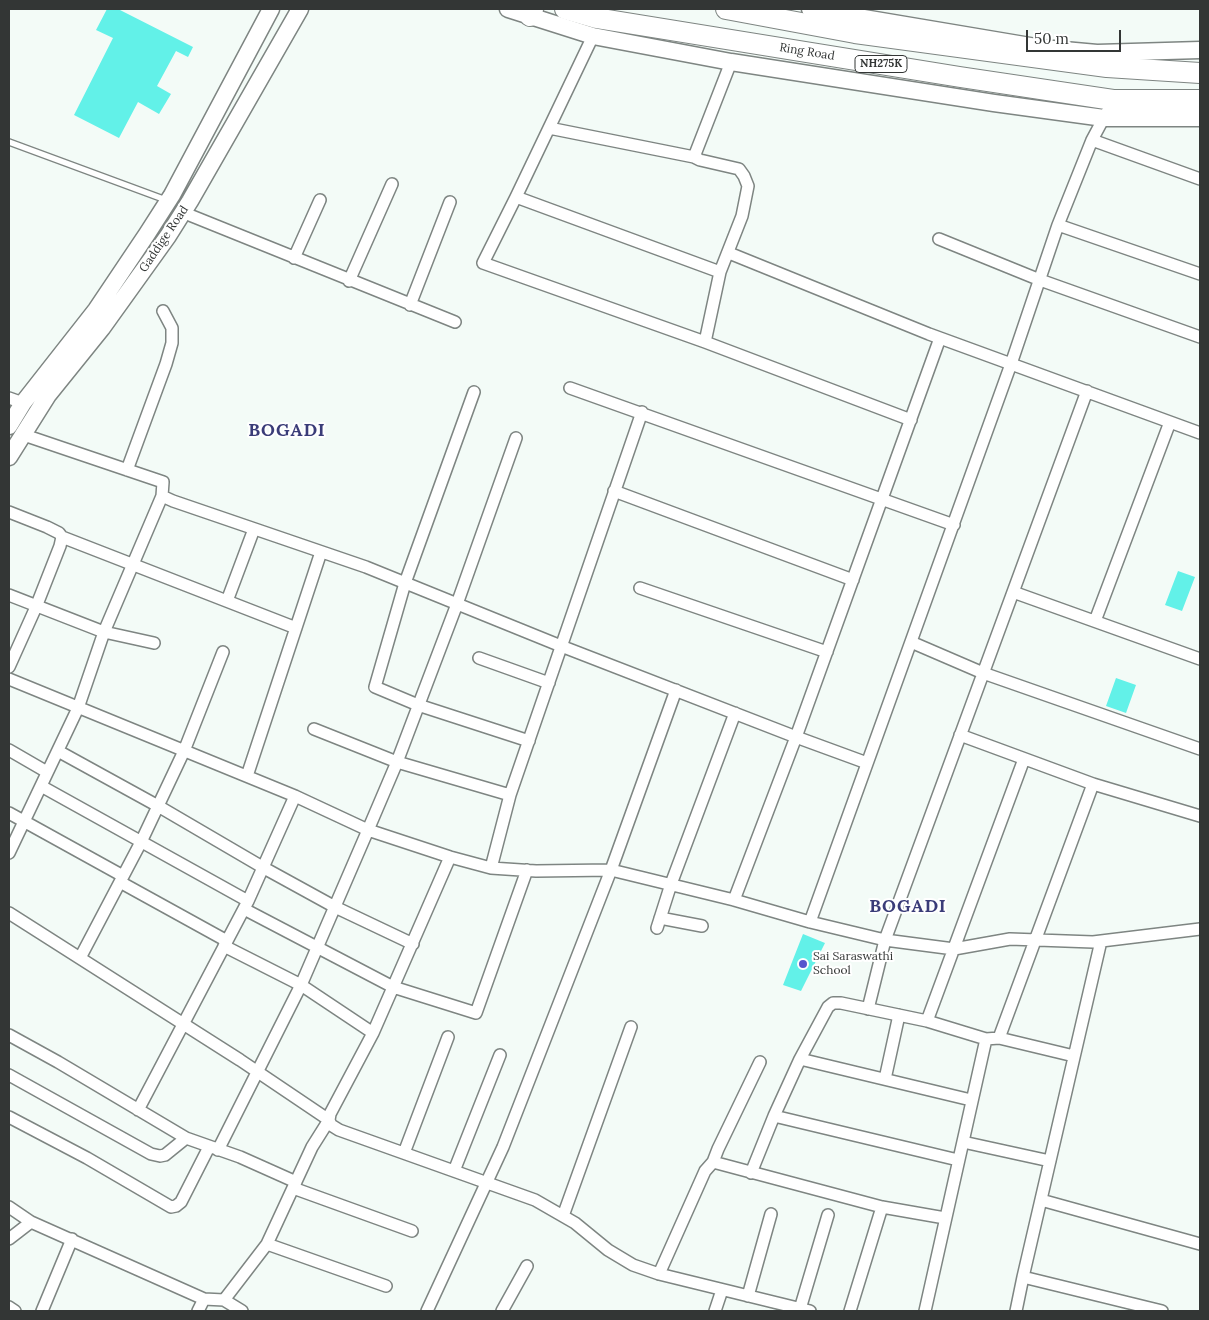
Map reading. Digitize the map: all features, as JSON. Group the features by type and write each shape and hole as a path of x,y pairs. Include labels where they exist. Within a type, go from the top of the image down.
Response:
{"highway":[{"name":"Ring Road","path":"565,9 596,18 950,76 1109,109 1200,100"},
{"name":"NH275K","path":"736,10 855,33 1097,66 1200,73"}],"street":[{"name":"Gaddige Road","path":"9,426 16,401 96,310 168,201 270,9"},
{"name":"Gaddige Road","path":"9,457 48,395 102,328 182,212 300,9"},
{"path":"508,9 532,12 592,36 731,62 994,103 1109,109 1200,118"},
{"path":"810,9 1042,48 1098,53 1200,50"},
{"path":"592,36 516,198 483,263 705,342 911,420"},
{"path":"694,157 731,62"},
{"path":"810,922 954,525 1058,225 1092,140 1109,109"},
{"path":"549,128 694,157 739,169 748,186 742,216 720,272 705,342"},
{"path":"1092,140 1200,179"},
{"path":"349,281 392,184"},
{"path":"516,198 720,272"},
{"path":"294,258 320,200"},
{"path":"410,305 450,202"},
{"path":"182,212 349,281 456,322"},
{"path":"1058,225 1200,274"},
{"path":"939,238 1040,280 1200,337"},
{"path":"729,252 940,338 1200,433"},
{"path":"127,470 172,343 172,328 163,311"},
{"path":"734,900 796,737 940,338"},
{"path":"570,388 642,412 954,525"},
{"path":"474,392 405,583 375,687 418,705 529,741"},
{"path":"868,1009 885,940 1086,392"},
{"path":"491,868 510,795 642,412"},
{"path":"1095,621 1170,422"},
{"path":"9,853 78,708 104,632 162,496 164,482 24,435"},
{"path":"9,1117 86,1158 171,1207 181,1202 257,1072 318,948 397,762 457,604 516,438"},
{"path":"614,491 853,580"},
{"path":"162,496 366,567 561,646 867,763"},
{"path":"9,512 47,527 59,533 62,537 296,628"},
{"path":"227,601 254,529"},
{"path":"9,667 36,607 62,537"},
{"path":"248,776 321,552"},
{"path":"640,588 827,652"},
{"path":"1013,592 1200,659"},
{"path":"9,595 104,632 154,643"},
{"path":"911,642 983,673 1200,748"},
{"path":"80,958 141,842 184,751 223,652"},
{"path":"479,658 548,683"},
{"path":"9,679 248,776 368,830 450,857 491,868 611,870 885,940 954,949 1010,939 1093,942 1200,929"},
{"path":"427,1311 503,1147 611,870 676,690"},
{"path":"702,926 659,923 671,884 735,713"},
{"path":"314,729 397,762 510,795"},
{"path":"960,735 1093,784 1200,816"},
{"path":"9,750 48,772"},
{"path":"58,751 158,806 264,868 335,906 413,944"},
{"path":"927,1021 1024,759"},
{"path":"999,1038 1093,784"},
{"path":"41,786 141,842 318,948 393,987 476,1013 527,870"},
{"path":"138,1110 246,905 295,796"},
{"path":"9,813 122,879 226,944 301,985 373,1033"},
{"path":"224,1300 267,1244 312,1147 329,1120 330,1114 373,1033 450,857"},
{"path":"9,913 257,1072 329,1120 331,1125 339,1130 535,1200 575,1223 608,1250 633,1265 659,1274 805,1310 828,1215"},
{"path":"1016,1311 1101,940"},
{"path":"751,1173 800,1059 828,1007 833,1004 841,1003 927,1021 986,1039 999,1038 1074,1056"},
{"path":"885,1079 899,1015"},
{"path":"563,1216 631,1027"},
{"path":"9,1035 186,1138 240,1157 294,1185 412,1231"},
{"path":"404,1153 448,1037"},
{"path":"925,1311 986,1039"},
{"path":"454,1171 500,1056"},
{"path":"800,1059 971,1100"},
{"path":"659,1274 705,1171 713,1162 760,1062"},
{"path":"9,1075 151,1154 165,1155 186,1138"},
{"path":"774,1116 958,1160"},
{"path":"963,1142 1050,1161"},
{"path":"713,1162 882,1207 945,1218"},
{"path":"1041,1200 1200,1244"},
{"path":"9,1207 31,1222 204,1299 224,1300 242,1311"},
{"path":"850,1311 882,1207"},
{"path":"748,1296 771,1214"},
{"path":"9,1239 31,1222"},
{"path":"42,1311 72,1239"},
{"path":"267,1244 386,1286"},
{"path":"502,1311 527,1266"},
{"path":"1023,1277 1162,1311"},
{"path":"715,1311 722,1290"},
{"path":"198,1311 204,1299"},
{"path":"9,1307 15,1311"}],"lane":[{"path":"9,142 168,201"}],"building":[{"path":"107,9 118,9 193,47 188,57 176,51 157,86 171,94 159,114 138,102 119,138 74,115 113,38 96,30"},
{"path":"1178,571 1195,577 1182,611 1165,605"},
{"path":"1116,678 1136,685 1126,713 1106,706"},
{"name":"Sai Saraswathi School","path":"803,934 825,943 801,991 783,985"}],"place":[{"name":"Sai Saraswathi School","path":"803,964"}],"district":[{"name":"BOGADI","path":"287,431"},
{"name":"BOGADI","path":"908,907"}]}
